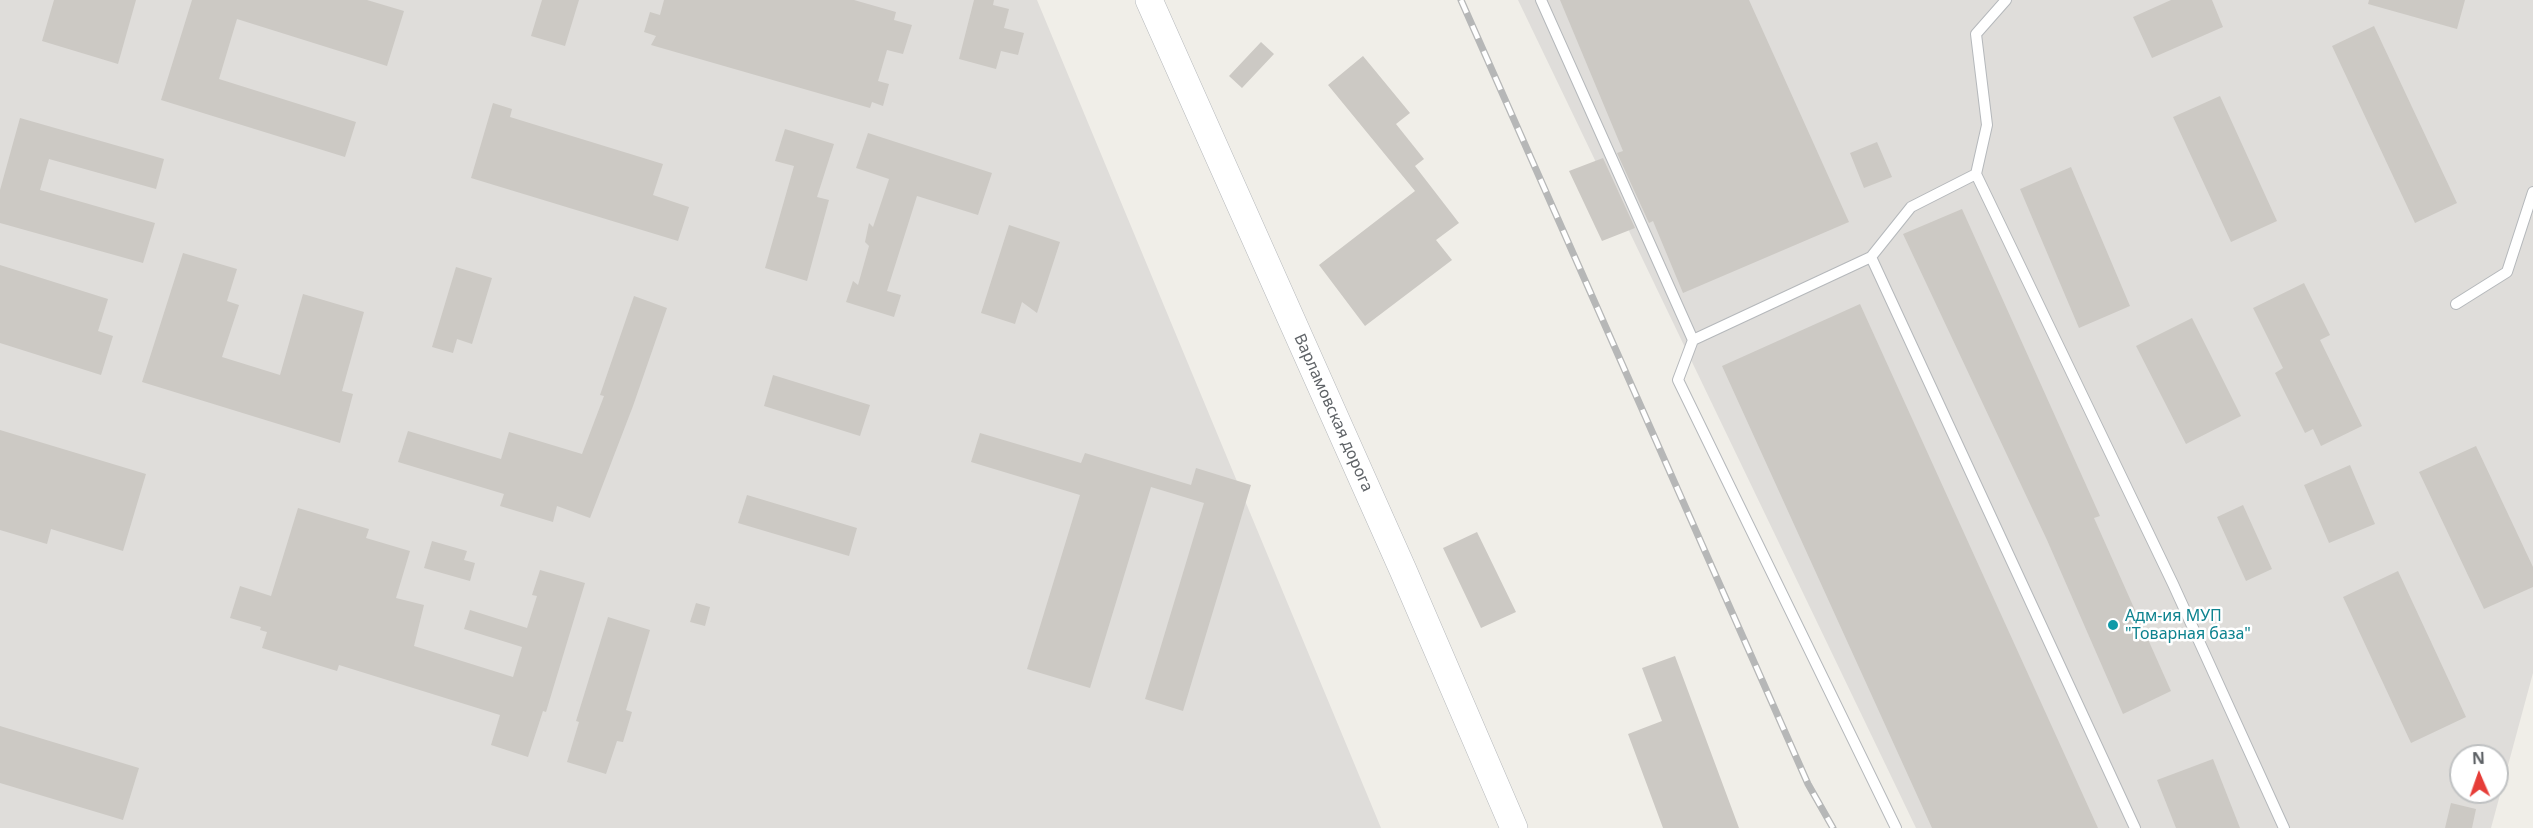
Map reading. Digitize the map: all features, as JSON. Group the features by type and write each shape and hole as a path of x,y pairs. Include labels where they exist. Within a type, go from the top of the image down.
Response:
{"street":[{"name":"Варламовская дорога","path":"1149,0 1393,548 1514,828"}],"lane":[{"path":"1542,0 1693,340"},
{"path":"2006,0 1976,34 1987,125 1976,174 2183,606 2284,828"},
{"path":"1896,828 1678,380 1693,340 1871,257 1911,207 1976,174"},
{"path":"2456,304 2507,272 2533,192"},
{"path":"1871,257 2135,828"}],"shaded area":[{"path":"0,0 1037,0 1381,828 0,828"},
{"path":"1518,0 2533,0 2533,673 2509,762 2509,744 2449,744 2449,804 2498,804 2491,828 1916,828"}],"building":[{"path":"54,0 136,0 118,64 42,41"},
{"path":"192,0 367,0 404,11 387,66 237,19 219,79 356,122 345,157 161,100"},
{"path":"542,0 579,0 565,46 531,36"},
{"path":"664,0 854,0 896,12 894,20 912,25 903,54 887,50 878,81 889,84 883,106 872,102 870,108 651,45 656,36 644,32 650,12 660,15"},
{"path":"974,0 994,0 993,5 1009,9 1004,28 1024,33 1018,55 1001,51 996,69 959,59"},
{"path":"1560,0 1749,0 1849,222 1683,293 1653,221 1649,223 1617,153 1623,151"},
{"path":"2171,0 2212,0 2223,27 2152,58 2133,17"},
{"path":"2369,0 2465,0 2457,29 2368,4"},
{"path":"2374,26 2457,203 2415,223 2332,46"},
{"path":"1261,42 1274,54 1242,88 1229,76"},
{"path":"1363,56 1410,113 1396,124 1424,159 1415,166 1459,223 1436,240 1452,260 1365,326 1319,265 1415,191 1328,85"},
{"path":"2220,96 2277,221 2231,242 2173,117"},
{"path":"493,103 512,109 510,117 663,164 653,195 689,207 678,241 471,178"},
{"path":"20,118 164,159 156,189 49,159 40,190 155,223 143,263 0,223 0,190"},
{"path":"785,129 834,144 817,197 829,200 807,281 765,268 794,166 775,161"},
{"path":"868,133 992,173 978,215 917,196 887,291 901,295 894,317 846,302 853,281 858,285 869,246 865,242 869,223 873,227 889,179 856,168"},
{"path":"1877,142 1892,177 1864,188 1850,153"},
{"path":"1603,158 1635,228 1602,241 1569,171"},
{"path":"2071,167 2130,306 2079,328 2020,189"},
{"path":"1962,209 2100,516 2094,518 2171,691 2123,714 2047,540 1903,234"},
{"path":"1009,225 1060,242 1037,313 1022,302 1015,324 981,313"},
{"path":"183,253 237,269 227,301 239,305 222,357 280,375 303,294 364,312 342,391 353,394 340,443 142,382"},
{"path":"0,265 108,299 98,331 113,336 101,375 0,343"},
{"path":"456,267 492,278 472,344 457,339 453,353 432,347"},
{"path":"2304,283 2330,335 2320,340 2362,426 2321,446 2313,429 2305,433 2275,373 2283,368 2253,308"},
{"path":"634,296 667,308 633,406 590,518 557,506 553,522 500,506 504,494 398,462 408,431 501,459 509,432 582,454 604,396 600,395"},
{"path":"1860,304 2098,828 1932,828 1722,366"},
{"path":"2192,318 2241,416 2186,444 2136,346"},
{"path":"773,375 870,405 860,436 764,406"},
{"path":"0,430 146,474 123,551 51,529 47,544 0,530"},
{"path":"980,433 1081,463 1085,453 1191,485 1196,468 1251,485 1183,711 1145,699 1204,503 1151,487 1090,688 1027,669 1080,495 971,462"},
{"path":"2476,446 2533,567 2533,587 2484,609 2419,472"},
{"path":"2350,465 2375,524 2329,543 2304,485"},
{"path":"747,495 857,528 849,556 738,523"},
{"path":"2243,505 2272,569 2246,581 2217,517"},
{"path":"298,508 369,529 366,538 410,551 396,598 424,605 414,646 513,677 522,647 464,629 470,610 527,628 537,596 532,595 540,570 585,583 546,712 543,711 528,757 491,745 500,715 339,665 337,671 262,648 267,632 260,630 261,627 230,618 240,586 271,596"},
{"path":"1477,532 1516,612 1481,628 1443,548"},
{"path":"432,541 467,551 464,560 475,563 470,581 424,568"},
{"path":"2398,571 2466,717 2411,743 2343,597"},
{"path":"696,603 710,607 705,626 690,622"},
{"path":"608,617 650,630 626,710 632,712 623,742 617,741 606,774 567,762 579,722 576,721"},
{"path":"1675,656 1739,828 1663,828 1628,734 1662,721 1642,668"},
{"path":"0,726 139,768 123,820 0,783"},
{"path":"2213,759 2240,828 2176,828 2157,780"},
{"path":"2451,804 2476,809 2472,828 2445,828"}],"railway":[{"path":"1461,0 1808,784 1833,828"}],"place":[{"name":"Адм-ия МУП \"Товарная база\"","path":"2113,625"}]}
